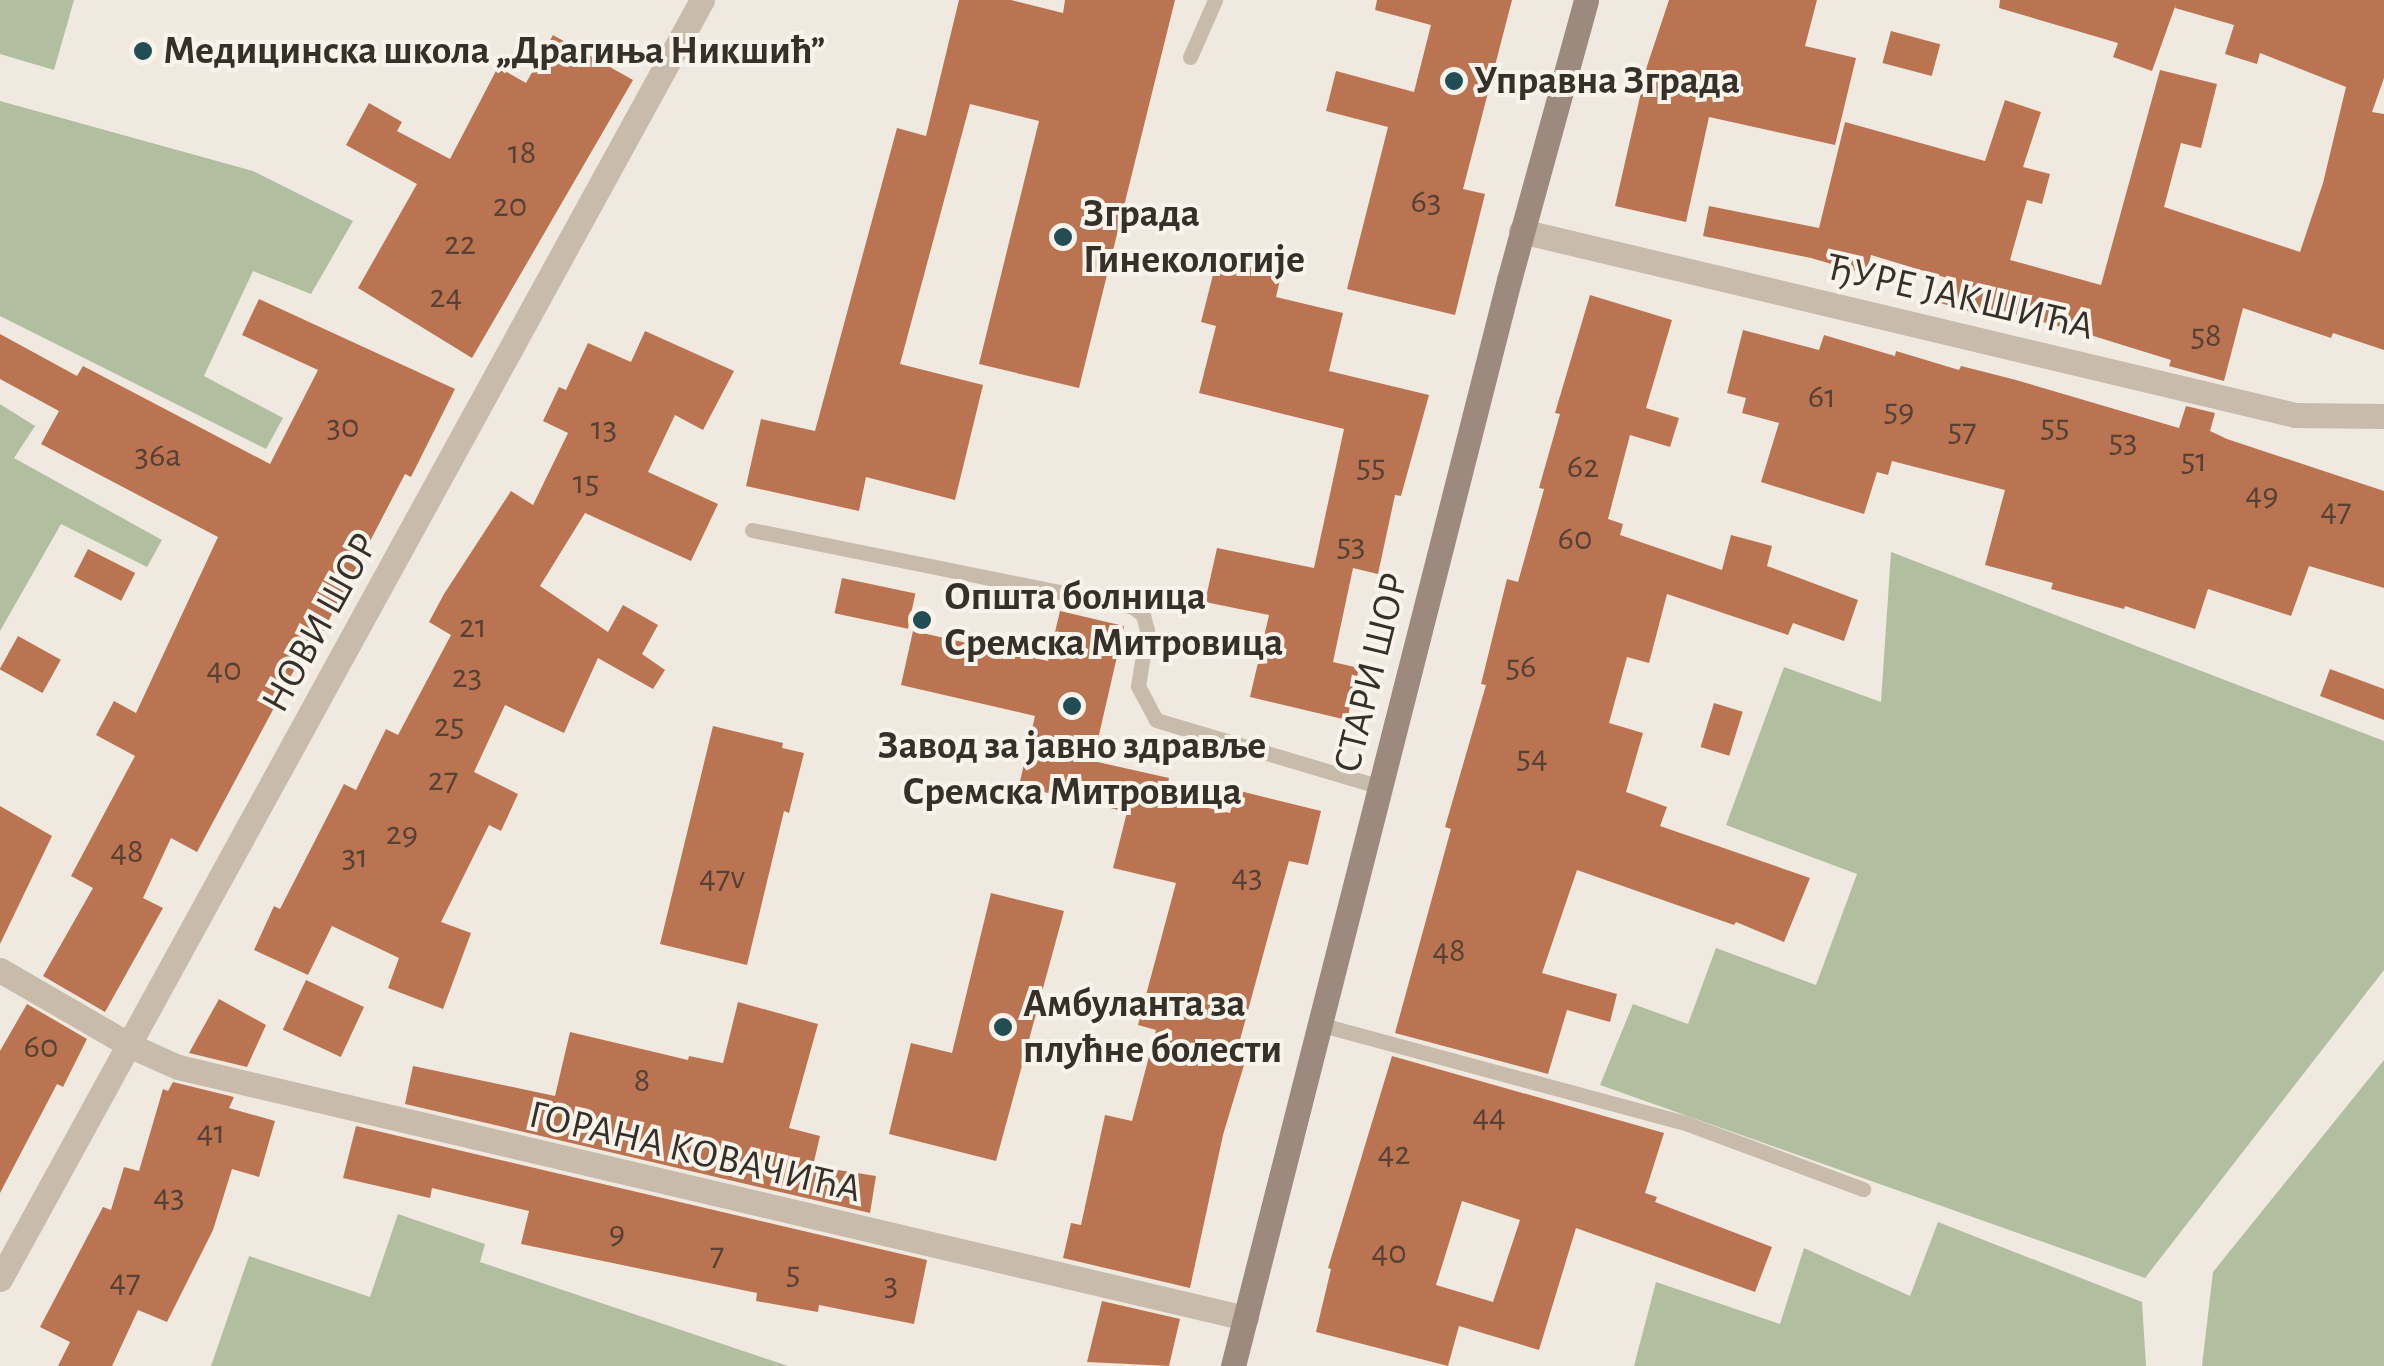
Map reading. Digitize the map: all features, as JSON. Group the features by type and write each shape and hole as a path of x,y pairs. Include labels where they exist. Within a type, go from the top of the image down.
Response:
{"main road":[{"name":"СТАРИ ШОР","path":"1233,1366 1521,231 1586,0"}],"street":[{"name":"НОВИ ШОР","path":"0,1279 702,0"},
{"name":"ЂУРЕ ЈАКШИЋА","path":"1521,231 2295,415 2384,416"},
{"name":"ГОРАНА КОВАЧИЋА","path":"0,970 131,1046 178,1067 1246,1318"}],"lane":[{"path":"1190,57 1215,0"},
{"path":"752,530 1133,606 1143,615 1147,630 1138,686 1156,720 1382,787"},
{"path":"1322,1025 1688,1124 1863,1189"}],"green space":[{"path":"0,0 74,0 54,70 0,54"},
{"path":"0,101 253,171 353,221 311,294 253,271 204,376 283,418 266,449 0,316"},
{"path":"0,404 35,426 14,458 162,540 147,567 61,524 0,631"},
{"path":"1891,552 2384,741 2384,970 2145,1278 1600,1085 1633,1004 1688,1024 1716,948 1816,985 1857,874 1726,825 1784,667 1881,702"},
{"path":"2384,1060 2384,1366 2202,1366 2213,1272"},
{"path":"398,1214 485,1244 480,1262 788,1366 211,1366 249,1256 370,1297"},
{"path":"1938,1222 2142,1302 2146,1366 1634,1366 1656,1282 1780,1324 1804,1248 1910,1296"}],"building":[{"path":"959,0 1011,0 1063,13 1065,0 1175,0 1079,388 979,364 1039,121 970,104 900,364 983,385 955,500 866,477 859,511 746,486 761,419 815,431 897,128 926,136"},
{"path":"1377,0 1512,0 1463,189 1485,194 1455,315 1347,289 1388,127 1326,111 1336,71 1414,92 1431,25 1375,10"},
{"path":"1669,0 1817,0 1805,46 1856,58 1835,145 1709,117 1686,222 1615,206 1647,66"},
{"path":"2000,0 2384,0 2384,78 2372,112 2384,114 2384,350 2333,333 2331,338 2243,308 2224,381 2169,366 2171,360 1996,309 1993,318 1940,303 1947,278 1871,255 1866,274 1811,258 1703,236 1709,206 1819,228 1845,122 1985,161 2005,100 2041,112 2023,167 2050,174 2042,204 2027,200 2010,260 2101,285 2160,70 2217,84 2201,148 2181,143 2164,207 2300,252 2323,183 2346,87 2260,53 2257,64 2225,54 2234,25 2175,8 2176,4 2152,71 2113,57 2118,43 1999,8"},
{"path":"1891,31 1940,44 1932,76 1882,63"},
{"path":"553,35 633,80 472,358 358,288 417,184 346,145 369,103 402,122 397,131 450,159 498,67 526,83"},
{"path":"1217,259 1281,275 1276,297 1343,313 1329,371 1429,395 1401,496 1395,495 1378,574 1353,568 1333,662 1359,668 1347,720 1250,697 1269,615 1205,602 1217,548 1314,568 1344,429 1199,393 1216,326 1201,322"},
{"path":"1590,295 1672,320 1646,408 1679,418 1670,447 1630,435 1608,519 1623,524 1620,535 1722,570 1731,535 1772,546 1767,566 1858,600 1844,641 1793,623 1788,635 1667,594 1649,663 1627,657 1609,723 1643,733 1626,792 1667,807 1660,826 1810,878 1784,942 1736,922 1734,925 1577,870 1542,973 1617,994 1610,1022 1567,1010 1548,1074 1395,1033 1451,829 1445,827 1486,685 1481,684 1507,579 1518,582 1544,489 1539,488 1560,414 1555,413"},
{"path":"259,299 455,389 411,477 405,474 306,664 299,661 197,852 171,838 143,898 163,908 105,1012 43,976 93,888 71,876 135,756 96,735 114,701 136,713 218,537 41,444 59,411 0,379 0,334 77,376 83,366 270,464 318,370 242,335"},
{"path":"1743,330 1819,350 1824,335 1895,356 1896,351 1959,370 1961,366 2016,380 2179,428 2186,406 2215,413 2210,431 2227,439 2384,491 2384,588 2309,566 2291,616 2208,589 2195,629 2125,606 2124,609 2051,589 2053,583 1985,565 2005,490 1892,461 1888,475 1877,472 1864,514 1761,482 1779,423 1742,413 1746,398 1727,393"},
{"path":"645,331 734,371 703,430 675,415 648,472 718,504 691,561 585,513 540,586 608,632 623,605 658,625 642,654 665,670 653,689 598,658 564,733 505,705 474,772 518,794 501,831 489,825 441,922 471,933 443,1009 388,988 399,958 332,926 308,975 254,950 274,906 280,909 344,784 356,790 386,729 398,735 451,635 429,622 444,594 511,491 533,505 568,433 543,421 559,387 566,390 588,343 631,362"},
{"path":"88,549 135,573 121,601 74,577"},
{"path":"842,578 915,594 908,629 835,613"},
{"path":"1060,611 1124,626 1093,761 1169,778 1165,798 1230,813 1236,790 1321,811 1308,865 1289,861 1269,933 1234,1062 1244,1065 1223,1135 1190,1288 1063,1258 1071,1223 1081,1225 1105,1115 1132,1121 1156,1030 1138,1025 1176,883 1113,868 1127,812 1019,786 1035,716 901,685 913,631 1048,661"},
{"path":"18,636 61,660 42,693 0,669"},
{"path":"2330,669 2384,689 2384,720 2320,696"},
{"path":"1714,703 1743,712 1729,756 1701,747"},
{"path":"713,726 783,743 782,748 804,753 789,813 784,811 747,965 660,944"},
{"path":"0,806 52,836 0,944"},
{"name":"Амбуланта за плућне болести","path":"991,893 1064,911 996,1161 889,1134 911,1043 952,1053"},
{"path":"306,980 364,1007 341,1057 283,1030"},
{"path":"219,999 266,1025 247,1067 189,1053"},
{"path":"738,1002 818,1024 789,1128 820,1136 813,1166 876,1176 870,1213 405,1104 413,1066 555,1096 570,1032 688,1060 689,1056 723,1063"},
{"path":"27,1004 87,1039 63,1087 57,1084 0,1193 0,1051"},
{"path":"1392,1056 1664,1133 1645,1193 1657,1197 1655,1202 1772,1247 1755,1292 1576,1228 1539,1350 1459,1326 1448,1366 1316,1332 1331,1269 1328,1268","holes":["1462,1201 1520,1220 1493,1302 1436,1285"]},
{"path":"173,1082 234,1097 229,1108 275,1121 259,1177 232,1169 213,1230 167,1322 138,1310 112,1366 58,1366 70,1342 40,1327 103,1207 111,1210 124,1167 139,1171 163,1089 168,1091"},
{"path":"356,1126 927,1260 914,1324 819,1305 818,1312 756,1301 757,1293 521,1244 529,1211 432,1188 430,1198 343,1178"},
{"path":"1102,1301 1180,1319 1169,1366 1087,1362"}],"place":[{"name":"Медицинска школа „Драгиња Никшић”","path":"143,51"},
{"name":"Управна Зграда","path":"1454,81"},
{"name":"Зграда Гинекологије","path":"1063,237"},
{"name":"Општа болница Сремска Митровица","path":"922,620"},
{"name":"Завод за јавно здравље Сремска Митровица","path":"1072,706"},
{"name":"Амбуланта за плућне болести","path":"1003,1027"}]}
